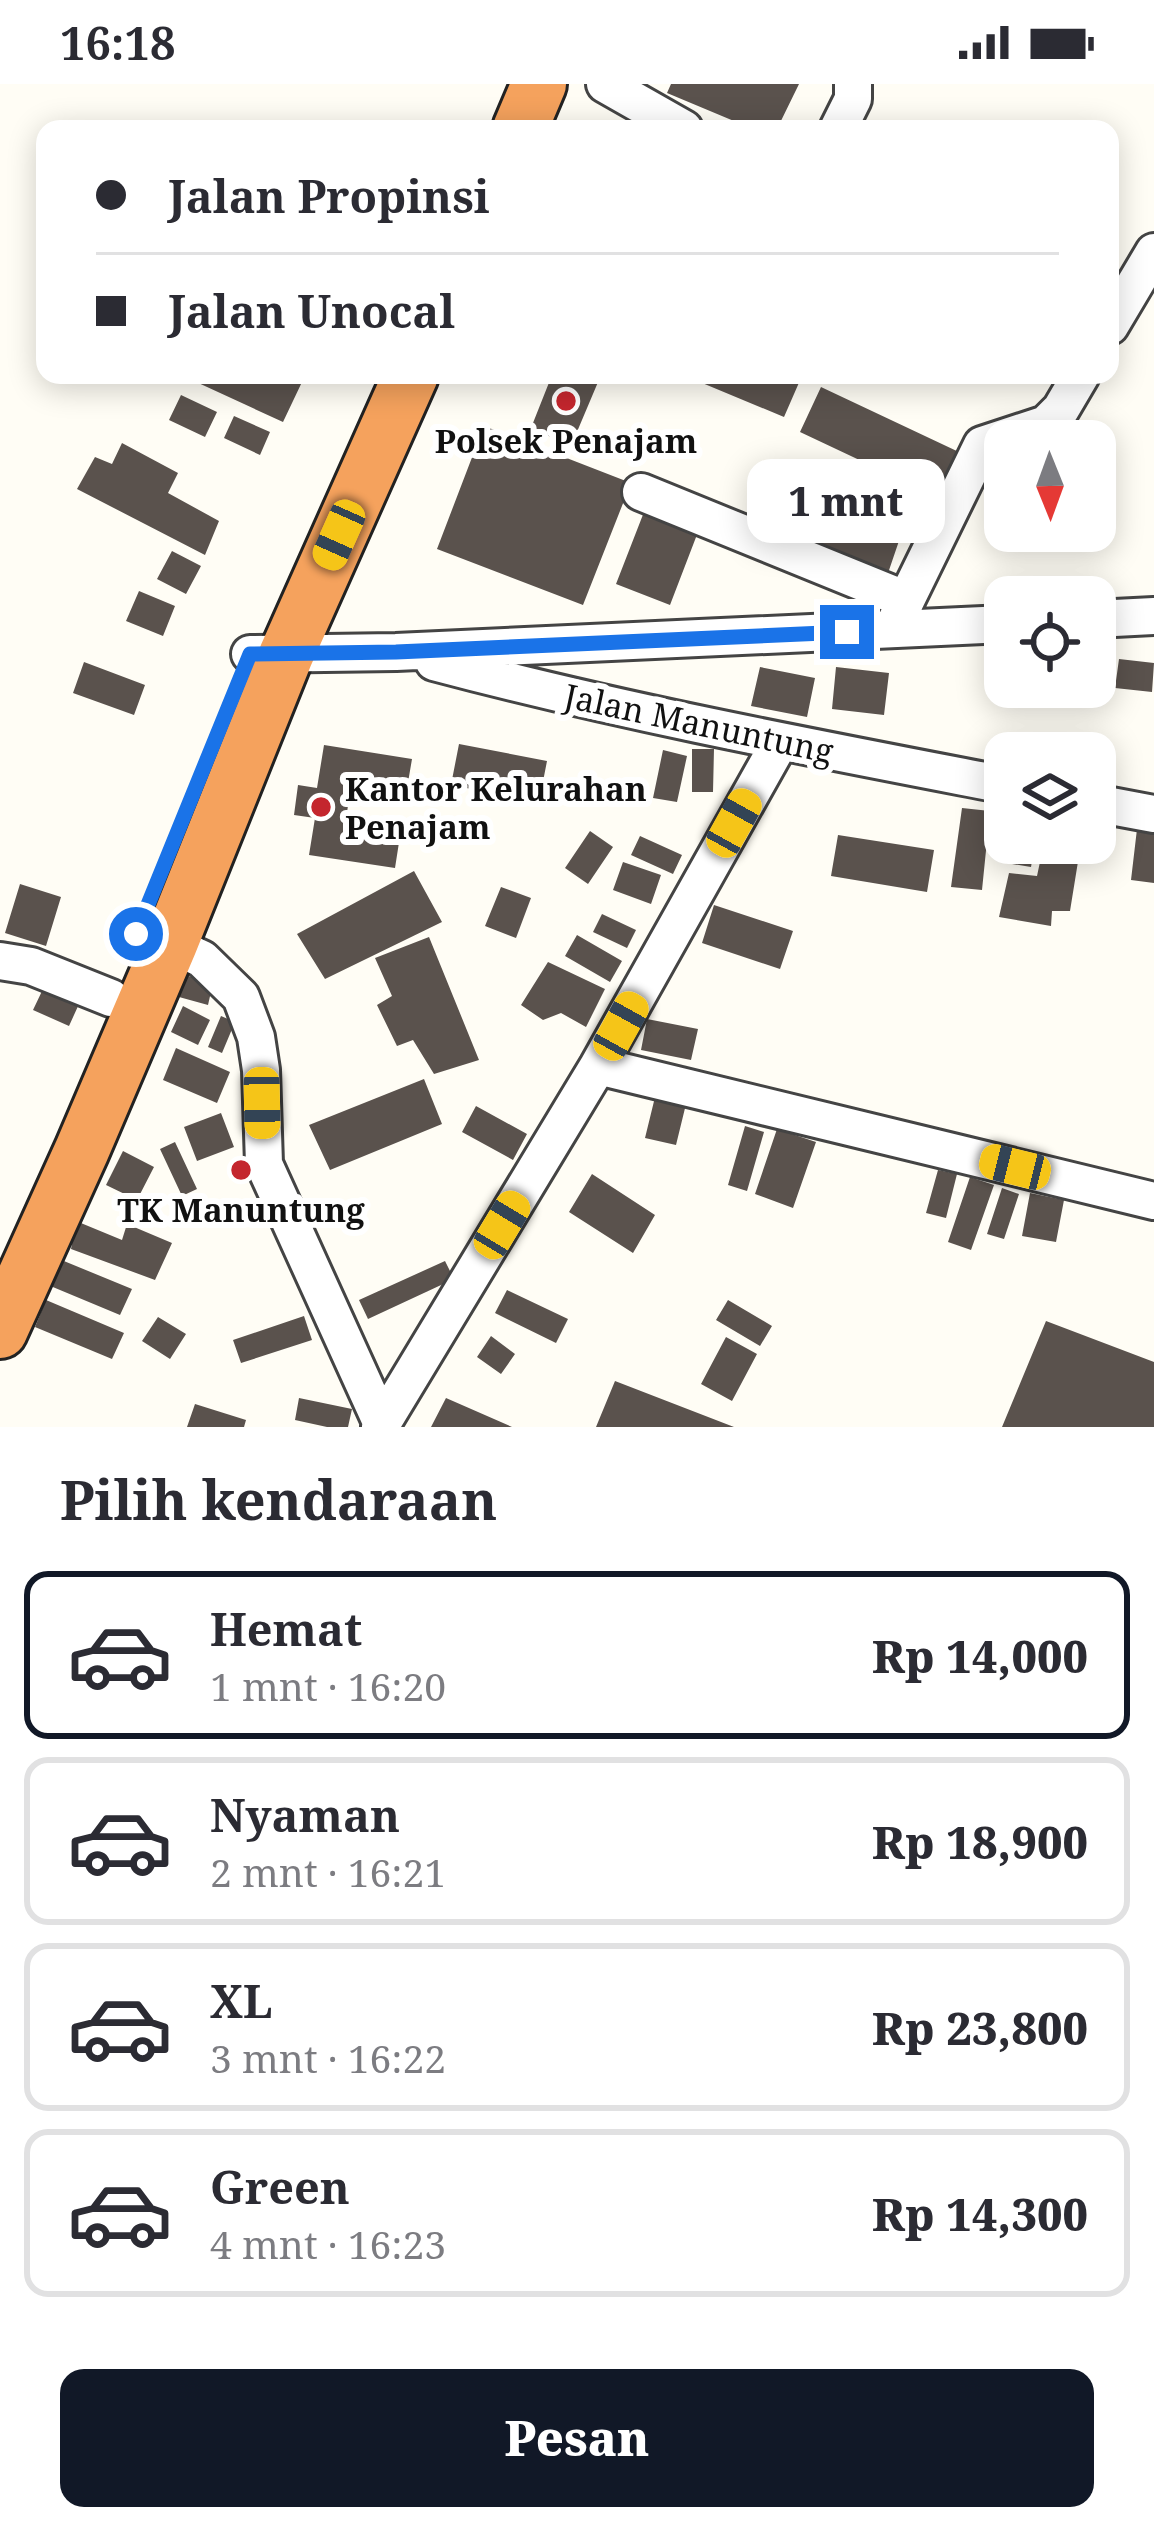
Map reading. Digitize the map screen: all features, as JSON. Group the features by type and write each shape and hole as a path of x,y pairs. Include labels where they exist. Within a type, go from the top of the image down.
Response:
{"highway":[{"path":"488,120 504,84"},
{"path":"524,120 539,84"},
{"path":"0,1331 82,1150 153,939 372,384"},
{"path":"268,654 406,384"},
{"path":"0,1260 112,998 153,939"}],"street":[{"path":"605,84 668,120"},
{"path":"842,120 853,99 853,84"},
{"path":"1119,311 1154,252"},
{"path":"898,614 982,445 1046,424 1076,384"},
{"path":"640,492 898,614"},
{"path":"268,654 396,652 898,614 984,622"},
{"path":"1116,619 1154,616"},
{"name":"Jalan Manuntung","path":"396,652 780,742 984,781"},
{"path":"381,1426 598,1066 780,742"},
{"path":"1116,807 1154,814"},
{"path":"153,939 202,959 242,997 261,1070 263,1164 381,1426"},
{"path":"0,961 31,967 112,998"},
{"path":"598,1066 1154,1201"}],"building":[{"path":"671,84 799,84 781,120 732,120 667,93"},
{"path":"201,384 301,384 283,422"},
{"name":"Polsek Penajam","path":"548,384 597,384 571,446 531,428"},
{"path":"705,384 798,384 784,417"},
{"path":"821,387 961,453 940,498 800,432"},
{"path":"181,395 217,412 205,437 169,420"},
{"path":"234,416 270,432 260,455 224,438"},
{"path":"484,426 631,483 583,605 437,549"},
{"path":"122,443 178,473 168,493 219,521 205,555 77,489 95,457 112,464"},
{"path":"800,504 901,535 886,579 785,540"},
{"path":"644,512 698,532 670,605 616,584"},
{"path":"172,551 201,566 186,594 157,579"},
{"path":"139,591 175,606 163,636 126,621"},
{"path":"1119,659 1154,663 1152,692 1116,688"},
{"path":"84,662 145,685 134,715 73,693"},
{"path":"760,667 815,678 807,717 751,706"},
{"path":"836,667 889,673 884,715 832,709"},
{"path":"459,744 547,761 539,802 451,785"},
{"name":"Kantor Kelurahan Penajam","path":"324,745 412,759 405,800 350,791 345,827 400,836 395,868 309,855 315,818 294,815 298,785 317,788"},
{"path":"692,749 714,749 713,792 692,792"},
{"path":"663,750 687,756 677,802 653,798"},
{"path":"962,808 984,810 982,890 951,887"},
{"path":"1137,829 1154,831 1154,883 1131,880"},
{"path":"590,831 613,847 588,884 565,868"},
{"path":"838,835 934,850 927,892 831,876"},
{"path":"640,836 682,855 673,874 631,855"},
{"path":"623,862 661,875 651,904 613,890"},
{"path":"1040,864 1078,864 1070,911 1052,911 1051,926 999,917 1009,873 1037,876"},
{"path":"414,871 442,922 325,979 297,934"},
{"path":"20,884 61,897 46,946 5,933"},
{"path":"501,887 531,898 516,938 485,926"},
{"path":"714,905 793,931 780,969 702,943"},
{"path":"602,914 636,930 627,948 593,932"},
{"path":"577,935 622,961 610,982 565,956"},
{"path":"429,937 479,1060 434,1074 413,1040 397,1046 377,1005 392,996 375,958"},
{"path":"548,962 605,989 586,1027 561,1013 543,1020 521,1005"},
{"path":"185,975 213,983 208,1005 179,997"},
{"path":"43,989 79,1004 69,1026 33,1010"},
{"path":"183,1006 210,1020 198,1045 171,1032"},
{"path":"221,1016 235,1022 222,1053 208,1047"},
{"path":"647,1019 698,1029 691,1060 641,1050"},
{"path":"176,1048 230,1072 217,1103 163,1080"},
{"path":"424,1079 442,1124 330,1170 309,1125"},
{"path":"656,1093 687,1100 676,1145 645,1138"},
{"path":"476,1106 527,1134 513,1160 462,1132"},
{"path":"221,1113 234,1147 197,1161 184,1127"},
{"path":"745,1126 764,1132 747,1191 728,1185"},
{"path":"777,1129 816,1142 793,1208 755,1194"},
{"path":"175,1142 197,1189 182,1196 160,1149"},
{"path":"123,1151 154,1167 137,1200 106,1185"},
{"path":"938,1170 957,1174 946,1218 926,1213"},
{"path":"592,1174 655,1215 633,1253 569,1212"},
{"path":"970,1177 994,1185 971,1250 948,1242"},
{"path":"1002,1188 1019,1194 1004,1239 987,1234"},
{"path":"1030,1193 1064,1200 1056,1242 1022,1236"},
{"path":"76,1221 122,1240 127,1224 172,1243 155,1280 71,1249"},
{"path":"59,1259 132,1289 120,1315 48,1285"},
{"path":"445,1261 454,1279 368,1319 359,1300"},
{"path":"507,1290 568,1319 556,1343 495,1313"},
{"path":"46,1300 124,1333 112,1359 35,1327"},
{"path":"728,1300 772,1326 760,1346 716,1320"},
{"path":"304,1316 312,1340 241,1363 233,1340"},
{"path":"158,1317 186,1334 170,1359 142,1341"},
{"path":"1046,1321 1154,1362 1154,1427 1002,1427"},
{"path":"491,1336 515,1354 501,1374 477,1357"},
{"path":"726,1337 757,1354 732,1401 701,1384"},
{"path":"615,1381 734,1427 596,1427"},
{"path":"299,1398 352,1409 348,1427 295,1420"},
{"path":"446,1398 512,1427 431,1427"},
{"path":"195,1404 246,1420 244,1427 187,1427"}],"place":[{"name":"Polsek Penajam","path":"566,401"},
{"name":"Kantor Kelurahan Penajam","path":"321,807"},
{"name":"TK Manuntung","path":"241,1170"}],"route":[{"path":"136,934 250,654 847,632"}]}
